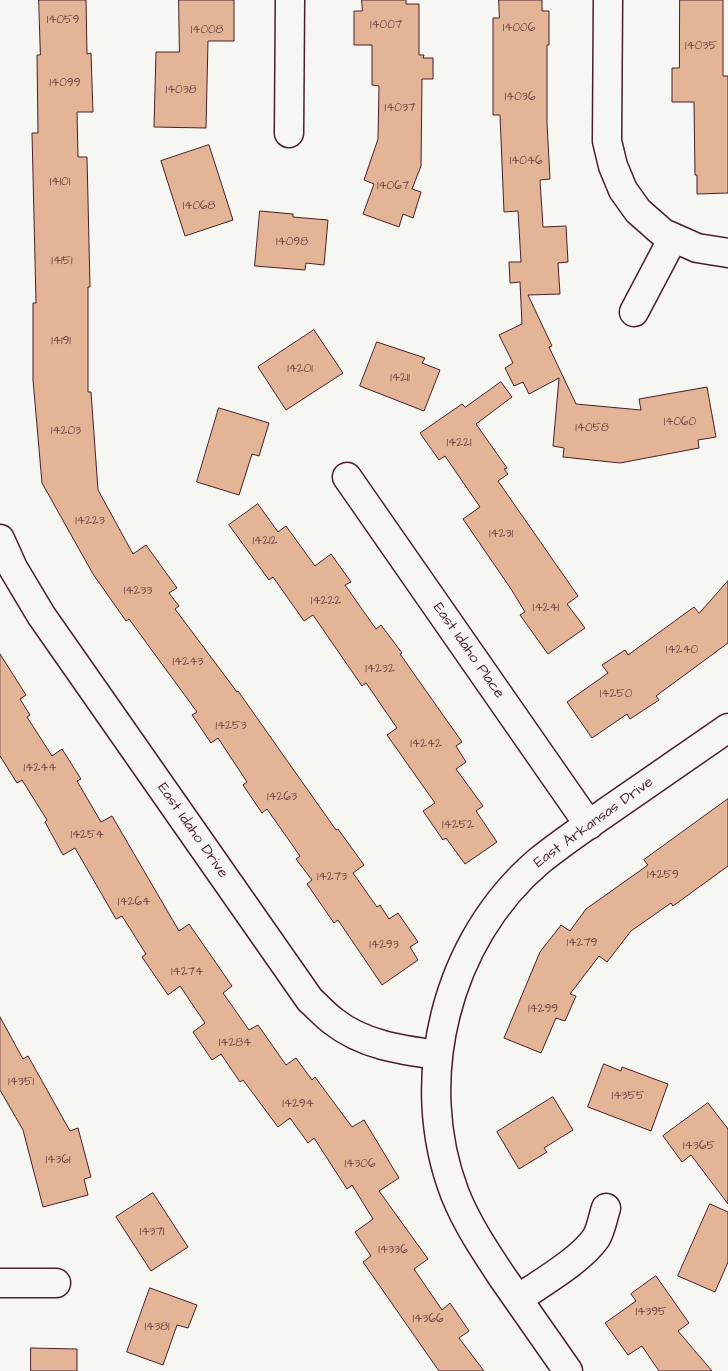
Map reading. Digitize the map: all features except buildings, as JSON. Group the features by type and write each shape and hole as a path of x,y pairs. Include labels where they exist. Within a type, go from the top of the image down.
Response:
{"street":[{"path":"289,133 290,0"},
{"path":"608,0 608,141 613,166 623,190 638,211 663,233 697,248 728,253"},
{"path":"634,312 673,238"},
{"name":"East Idaho Place","path":"347,477 589,825"},
{"name":"East Idaho Drive","path":"0,539 13,568 41,615 310,1000 333,1022 361,1038 398,1050 438,1055"},
{"name":"East Arkansas Drive","path":"568,1371 475,1236 455,1193 442,1148 436,1102 438,1055 448,1004 464,961 487,920 506,895 539,862 728,728"},
{"path":"518,1299 580,1255 590,1245 597,1236 606,1208"},
{"path":"0,1282 56,1282"}]}
